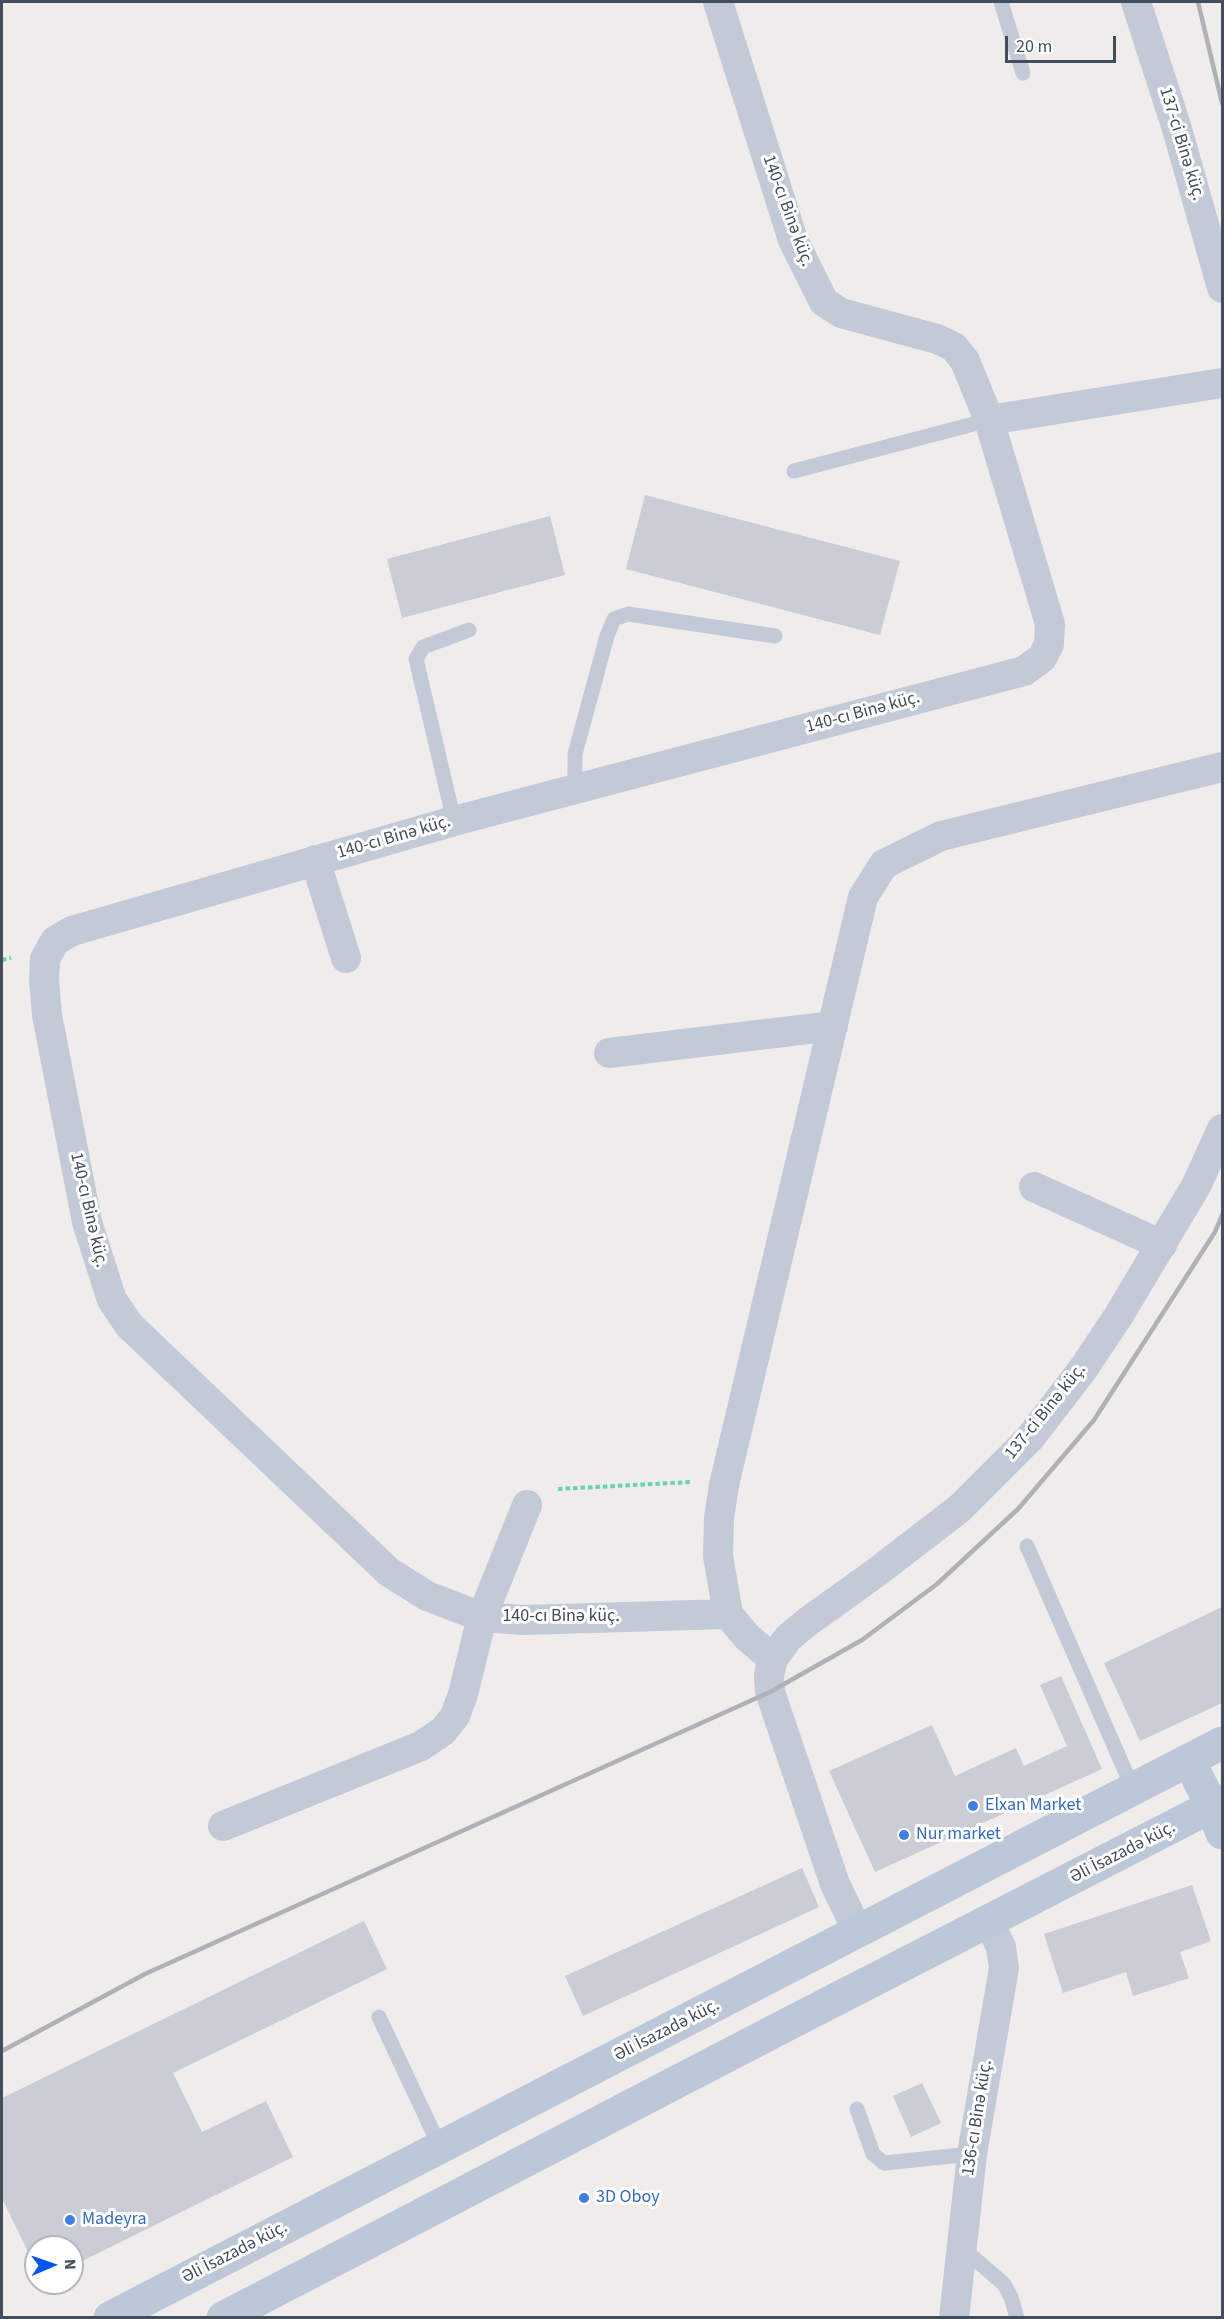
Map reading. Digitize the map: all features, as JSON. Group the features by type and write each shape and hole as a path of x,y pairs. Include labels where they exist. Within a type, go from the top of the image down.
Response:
{"main road":[{"name":"Əli İsazadə küç.","path":"110,2318 1222,1743"},
{"path":"1189,1760 1219,1814"},
{"name":"Əli İsazadə küç.","path":"223,2318 989,1922 1219,1814"}],"street":[{"name":"140-cı Binə küç.","path":"718,2 793,240 824,302 841,313 937,339 954,347 965,361 988,420 1050,624 1050,644 1042,658 1024,671 454,821 72,932 55,941 45,959 44,981 46,1004 87,1222 112,1300 129,1325 389,1572 427,1596 482,1617 523,1620 728,1614"},
{"name":"137-ci Binə küç.","path":"1136,2 1177,129 1222,288"},
{"path":"988,420 1222,383"},
{"path":"858,1932 835,1884 770,1692 769,1675 773,1659 747,1637 728,1614 718,1556 719,1518 724,1485 863,897 884,864 941,836 1222,767"},
{"path":"315,860 346,958"},
{"path":"609,1053 833,1026"},
{"name":"137-ci Binə küç.","path":"773,1659 788,1638 806,1623 960,1508 1030,1438 1083,1369 1119,1316 1196,1186 1222,1129"},
{"path":"1034,1187 1162,1245"},
{"path":"224,1826 421,1746 442,1731 455,1716 463,1694 482,1617 527,1505"},
{"name":"136-cı Binə küç.","path":"954,2318 972,2154 1004,1968 1001,1947 989,1922"}],"lane":[{"path":"1001,2 1023,73"},
{"path":"794,471 988,420"},
{"path":"575,788 575,754 607,636 614,619 628,614 775,636"},
{"path":"454,821 416,659 423,647 469,630"},
{"path":"1027,1546 1133,1789"},
{"path":"379,2017 440,2147"},
{"path":"857,2109 873,2154 884,2163 972,2154"},
{"path":"961,2247 1004,2284 1011,2297 1017,2318"}],"path":[{"path":"527,1505 545,1490 696,1481 724,1485"}],"building":[{"path":"645,495 900,561 880,635 626,569"},
{"path":"550,516 565,575 402,618 387,559"},
{"path":"1222,1607 1222,1703 1140,1741 1104,1663"},
{"path":"1061,1676 1102,1769 875,1872 829,1771 932,1725 955,1776 1016,1748 1024,1766 1067,1746 1040,1685"},
{"path":"802,1868 819,1907 583,2016 565,1976"},
{"path":"1192,1885 1211,1941 1180,1952 1189,1978 1133,1996 1126,1972 1063,1993 1044,1934"},
{"path":"364,1921 387,1969 173,2073 202,2132 266,2101 293,2157 84,2260 84,2235 24,2235 24,2244 2,2198 2,2098"},
{"path":"922,2083 941,2123 911,2137 893,2096"}],"railway":[{"path":"1198,2 1222,103"},
{"path":"2,2051 145,1974 770,1692 862,1640 937,1584 1018,1509 1094,1420 1215,1232 1222,1215"}],"place":[{"name":"Elxan Market","path":"973,1806"},
{"name":"Nur market","path":"904,1835"},
{"name":"3D Oboy","path":"584,2198"},
{"name":"Madeyra","path":"70,2220"}]}
